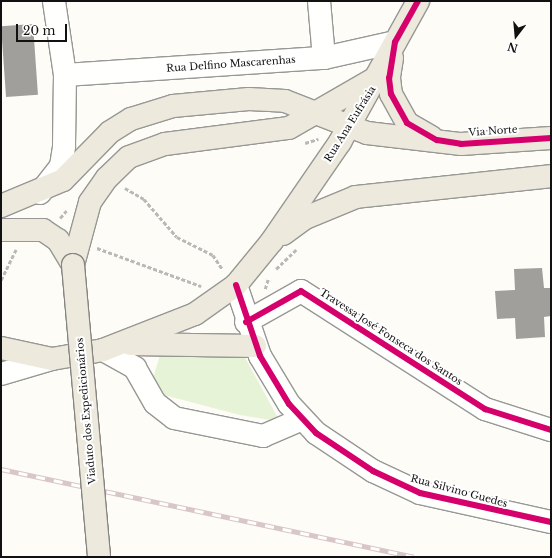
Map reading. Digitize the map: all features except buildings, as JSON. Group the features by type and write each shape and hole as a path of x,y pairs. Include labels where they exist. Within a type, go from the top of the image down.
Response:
{"main road":[{"name":"Rua Ana Eufrásia","path":"272,241 344,134 379,76 395,42 418,1"},
{"path":"395,42 388,78 391,94 407,123 437,140"},
{"path":"73,265 90,202 117,185 129,157 165,144 289,128 379,76"},
{"name":"Via Norte","path":"1,206 40,193 63,180 110,132 131,119 173,106 249,99 285,101 319,112 344,134 367,133 461,144 551,138"},
{"path":"1,348 52,359 112,346 177,323 229,290 272,241 305,218 356,197 551,176"},
{"path":"8,236 43,230 58,240 73,265"},
{"name":"Viaduto dos Expedicionários","path":"73,265 99,557"},
{"path":"112,346 255,346"}],"street":[{"path":"40,193 61,166 66,75 54,1"},
{"path":"319,1 324,58"},
{"name":"Rua Delfino Mascarenhas","path":"66,75 324,58 395,42"},
{"name":"Rua Silvino Guedes","path":"229,290 246,322 255,346 300,420 333,446 399,485 484,510 551,522"},
{"name":"Travessa José Fonseca dos Santos","path":"246,322 301,291 485,409 551,430"},
{"path":"112,346 135,368 155,403 174,418 263,436 300,420"},
{"path":"1,374 52,359"}],"path":[{"path":"298,144 328,136 344,134"},
{"path":"117,185 129,182"},
{"path":"117,185 144,199 177,237 212,255 229,290"},
{"path":"1,280 8,236"},
{"path":"90,245 229,290"},
{"path":"269,308 264,285 301,246"}],"green space":[{"path":"161,352 242,352 278,418 270,420 240,415 160,394 153,378"}],"railway":[{"path":"1,469 414,557"}],"cycle path":[{"path":"418,1 395,42 389,78 391,94 407,123 437,140 461,144 551,138"},
{"path":"236,285 260,356 289,404 316,433 373,471 420,493 551,522"},
{"path":"246,322 301,291 485,409 551,430"}]}
